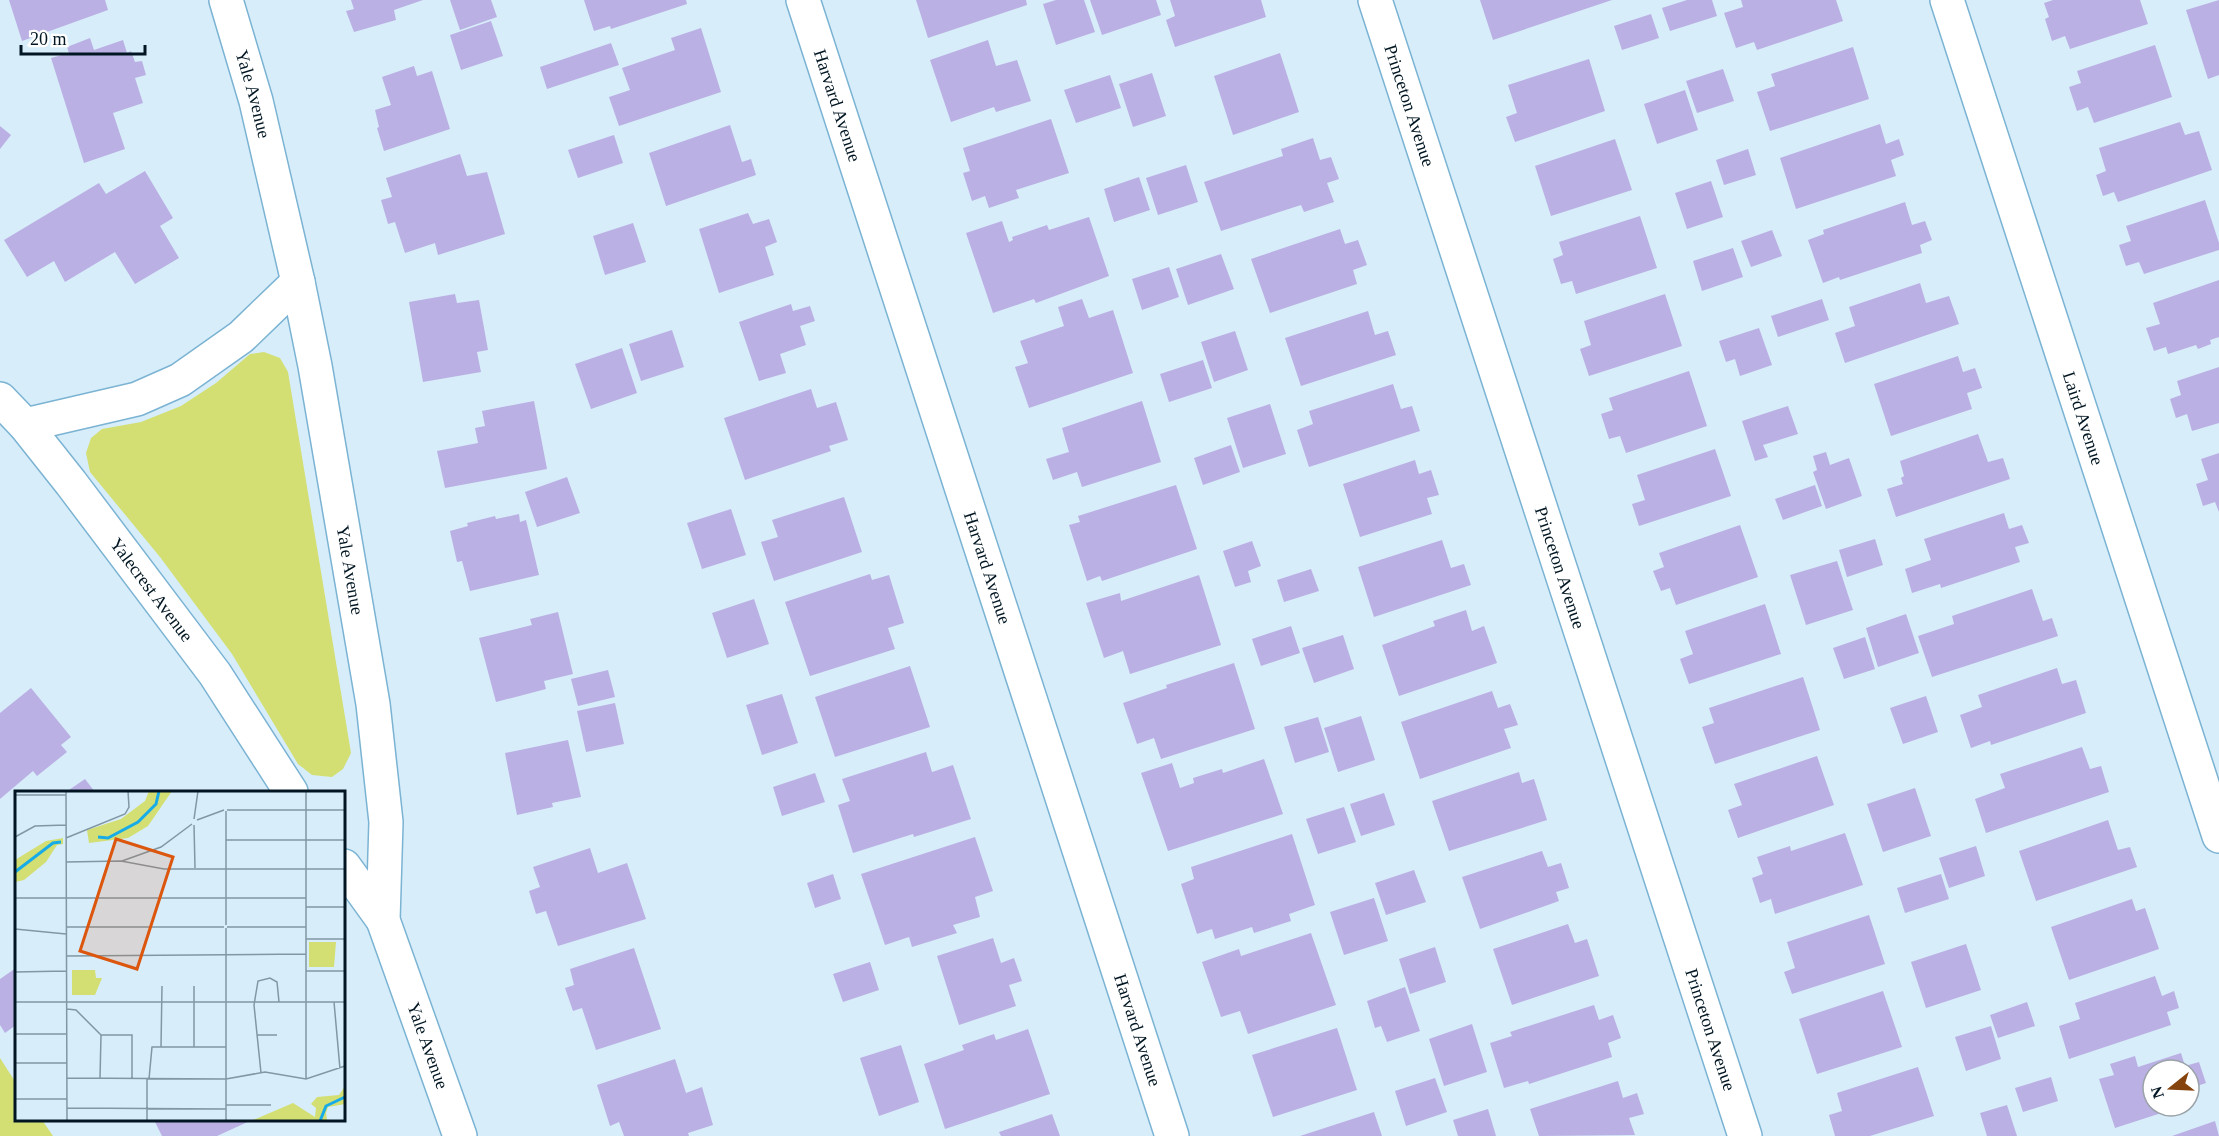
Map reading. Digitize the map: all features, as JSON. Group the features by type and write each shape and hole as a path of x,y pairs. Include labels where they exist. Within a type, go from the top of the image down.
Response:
{"street":[{"name":"Yale Avenue","path":"226,0 256,101 298,282 315,366 373,704 386,822 383,920 460,1136"},
{"name":"Harvard Avenue","path":"803,0 1173,1136"},
{"name":"Princeton Avenue","path":"1375,0 1745,1136"},
{"name":"Laird Avenue","path":"1947,0 2219,836"},
{"path":"25,425 137,399 180,380 241,337 298,282"},
{"name":"Yalecrest Avenue","path":"0,399 25,425 215,674 290,791"},
{"path":"345,867 383,920"}],"green space":[{"path":"264,352 280,358 288,372 351,753 343,769 332,777 312,775 298,764 232,654 160,557 90,472 86,453 91,438 102,429 141,422 181,406 216,383 250,354"},
{"path":"0,1058 15,1081 15,1121 43,1121 53,1136 0,1136"}],"building":[{"path":"9,0 105,0 108,10 22,41"},
{"path":"351,0 423,0 394,10 396,20 354,32 346,11 354,9"},
{"path":"450,0 491,0 497,17 460,30"},
{"path":"584,0 686,0 687,4 611,29 610,26 594,31"},
{"path":"916,0 1026,0 1027,5 928,38"},
{"path":"1056,0 1084,0 1095,32 1056,45 1043,4"},
{"path":"1090,0 1156,0 1161,15 1102,35"},
{"path":"1170,0 1261,0 1266,17 1175,47 1166,20 1175,16"},
{"path":"1480,0 1612,0 1493,40"},
{"path":"1687,0 1712,0 1717,16 1670,31 1662,8"},
{"path":"1741,0 1836,0 1843,21 1757,50 1754,42 1736,48 1724,13 1743,7"},
{"path":"2053,0 2140,0 2148,24 2070,49 2065,36 2052,41 2045,19 2049,17 2044,3"},
{"path":"2219,0 2219,75 2208,79 2186,10"},
{"path":"1651,14 1659,38 1622,50 1614,26"},
{"path":"491,21 503,56 461,70 450,35"},
{"path":"701,28 721,92 619,126 609,97 630,90 622,68 675,50 671,38"},
{"path":"90,38 94,50 123,40 127,53 131,51 135,62 142,61 146,75 135,78 143,103 113,113 125,149 84,163 51,58 69,53 67,47"},
{"path":"988,40 996,66 1017,60 1031,101 996,112 994,107 951,122 930,60"},
{"path":"611,43 619,65 547,89 540,67"},
{"path":"2155,45 2172,97 2094,123 2088,107 2077,111 2069,87 2081,83 2077,71"},
{"path":"1853,47 1869,99 1770,131 1757,92 1775,86 1771,74"},
{"path":"1280,53 1299,112 1233,135 1214,76"},
{"path":"1589,59 1605,111 1515,142 1506,117 1517,113 1508,85"},
{"path":"414,66 417,76 432,71 450,129 384,151 377,128 379,127 375,110 391,105 382,77"},
{"path":"1723,69 1734,101 1697,113 1686,81"},
{"path":"1152,73 1166,116 1133,127 1119,84"},
{"path":"1110,75 1121,108 1076,123 1064,90"},
{"path":"1685,90 1698,130 1657,144 1644,104"},
{"path":"1051,119 1069,173 1016,190 1019,198 989,208 985,196 972,201 963,173 970,171 963,148"},
{"path":"2180,122 2185,135 2199,131 2212,170 2118,202 2114,192 2103,196 2096,175 2106,171 2099,148"},
{"path":"1880,124 1886,144 1899,139 1904,155 1891,160 1896,176 1796,209 1780,158"},
{"path":"730,125 742,162 751,159 756,175 666,206 649,153"},
{"path":"0,126 11,135 0,149"},
{"path":"614,135 623,163 578,178 568,150"},
{"path":"1313,138 1320,160 1331,157 1339,179 1327,183 1334,202 1304,212 1301,205 1221,231 1204,182 1283,156 1281,149"},
{"path":"1615,139 1632,190 1551,216 1535,166"},
{"path":"1748,149 1756,175 1724,185 1716,160"},
{"path":"460,154 467,176 487,172 505,234 438,255 435,243 405,253 395,222 388,224 381,200 392,197 386,178"},
{"path":"1186,165 1198,202 1158,215 1146,178"},
{"path":"145,171 173,218 160,226 179,258 135,284 115,252 65,282 54,261 27,277 4,240 99,183 106,194"},
{"path":"1139,177 1150,210 1114,222 1104,189"},
{"path":"1711,181 1723,217 1687,229 1675,193"},
{"path":"2205,200 2219,243 2219,250 2144,274 2139,262 2126,266 2119,245 2131,241 2126,226"},
{"path":"1905,202 1912,225 1925,221 1932,240 1920,245 1922,253 1840,280 1839,277 1823,283 1808,240 1824,234 1823,230"},
{"path":"748,213 753,224 769,219 777,242 765,247 774,275 719,293 699,229"},
{"path":"1640,216 1657,268 1576,294 1572,281 1561,284 1553,259 1563,255 1559,242"},
{"path":"1089,217 1109,276 1036,303 1034,299 993,313 966,233 1002,221 1009,242 1013,240 1012,237 1047,225 1049,230"},
{"path":"633,223 646,262 605,275 593,236"},
{"path":"1340,229 1345,244 1358,240 1367,265 1353,270 1357,284 1270,313 1251,259"},
{"path":"1772,230 1782,256 1751,267 1741,241"},
{"path":"1733,248 1743,277 1702,291 1693,261"},
{"path":"1221,254 1234,289 1188,305 1176,269"},
{"path":"1169,267 1179,297 1142,310 1132,279"},
{"path":"2219,280 2219,337 2210,340 2211,344 2198,349 2196,345 2168,354 2166,347 2154,351 2146,328 2160,324 2153,303"},
{"path":"1920,283 1926,303 1949,296 1959,324 1845,363 1835,333 1855,326 1849,307"},
{"path":"455,294 457,303 479,300 488,350 477,352 481,372 423,382 409,302"},
{"path":"1665,294 1682,346 1589,376 1580,349 1591,345 1584,321"},
{"path":"1082,299 1089,318 1113,310 1133,373 1029,408 1015,367 1028,363 1020,341 1064,326 1058,307"},
{"path":"1822,299 1829,320 1778,337 1771,316"},
{"path":"791,304 793,311 810,306 815,321 800,326 806,345 780,354 786,373 759,381 739,322"},
{"path":"1368,311 1375,335 1388,331 1396,355 1301,386 1285,338"},
{"path":"1759,328 1772,365 1740,376 1735,359 1726,362 1719,341"},
{"path":"672,330 684,367 641,381 629,344"},
{"path":"1235,331 1248,370 1214,382 1201,342"},
{"path":"622,348 637,393 591,409 575,364"},
{"path":"1958,356 1963,372 1975,368 1982,388 1967,393 1972,409 1891,436 1874,384"},
{"path":"1203,360 1212,388 1169,402 1160,374"},
{"path":"2219,367 2219,423 2192,431 2187,414 2176,418 2170,399 2181,395 2177,381"},
{"path":"1689,371 1707,426 1626,453 1620,436 1609,439 1601,414 1613,410 1609,398"},
{"path":"1393,384 1401,409 1412,406 1420,431 1309,467 1297,430 1313,424 1309,411"},
{"path":"811,389 817,408 836,402 848,440 829,446 831,451 745,480 724,418"},
{"path":"534,401 547,469 445,488 437,451 478,443 475,428 485,426 482,411"},
{"path":"1142,401 1161,462 1082,487 1077,472 1053,480 1046,459 1069,452 1062,428"},
{"path":"1270,404 1286,454 1243,468 1227,418"},
{"path":"1788,406 1798,434 1763,445 1768,457 1755,461 1742,421"},
{"path":"1978,434 1988,462 2003,458 2010,479 1896,517 1887,489 1903,484 1901,478 1904,476 1900,461"},
{"path":"1231,445 1240,472 1203,485 1194,458"},
{"path":"1715,449 1731,496 1639,526 1632,504 1645,500 1637,475"},
{"path":"1826,452 1830,465 1849,458 1862,496 1826,509 1813,472 1817,470 1813,456"},
{"path":"2219,453 2219,512 2215,502 2203,506 2196,484 2208,480 2201,459"},
{"path":"1415,460 1419,474 1431,470 1439,495 1427,498 1432,514 1360,537 1343,484"},
{"path":"567,477 580,513 537,527 525,492"},
{"path":"1176,485 1197,549 1102,581 1100,576 1087,581 1069,525 1080,522 1078,516"},
{"path":"1815,485 1822,506 1783,520 1775,499"},
{"path":"844,497 862,552 774,581 761,542 778,537 772,520"},
{"path":"731,509 746,555 702,569 687,523"},
{"path":"2004,513 2009,529 2022,525 2029,543 2015,547 2020,562 1941,588 1940,584 1912,593 1905,569 1931,560 1924,539"},
{"path":"519,514 520,522 526,520 539,575 470,591 462,561 457,562 450,531 468,526 467,523 495,516 496,519"},
{"path":"1740,525 1758,577 1676,605 1670,588 1661,591 1653,571 1664,567 1659,553"},
{"path":"1875,539 1883,565 1847,577 1839,550"},
{"path":"1442,540 1451,568 1464,564 1471,585 1374,617 1358,567"},
{"path":"1252,541 1261,566 1248,571 1251,582 1235,587 1223,551"},
{"path":"1837,561 1853,610 1806,625 1790,575"},
{"path":"1311,569 1319,591 1284,602 1277,580"},
{"path":"870,574 872,580 889,575 904,623 888,628 895,649 810,676 785,602"},
{"path":"1199,575 1221,645 1130,674 1123,651 1104,658 1086,603 1120,593 1121,601"},
{"path":"2032,589 2043,621 2052,618 2058,636 1932,677 1918,636 1954,624 1952,616"},
{"path":"754,599 769,644 727,658 712,613"},
{"path":"1765,604 1781,654 1689,684 1680,659 1693,654 1685,631"},
{"path":"1466,610 1472,631 1484,626 1497,663 1399,696 1382,645 1435,626 1433,621"},
{"path":"558,612 573,674 544,681 546,689 496,702 479,638 532,625 530,619"},
{"path":"1906,614 1919,653 1878,667 1866,628"},
{"path":"1291,626 1300,653 1261,666 1252,639"},
{"path":"1343,635 1354,669 1314,683 1302,648"},
{"path":"1865,637 1875,669 1844,679 1833,648"},
{"path":"1234,663 1255,729 1161,759 1154,738 1137,744 1123,703 1167,688 1166,685"},
{"path":"910,666 930,727 835,757 815,697"},
{"path":"2057,668 2062,684 2076,680 2086,713 1991,745 1990,741 1971,748 1960,715 1982,707 1978,695"},
{"path":"608,670 615,697 578,706 571,679"},
{"path":"1803,677 1820,730 1715,764 1702,727 1714,723 1709,708"},
{"path":"31,688 71,737 61,745 67,752 37,776 33,771 0,799 0,713"},
{"path":"1492,691 1498,708 1510,704 1518,725 1504,729 1511,748 1420,779 1401,722"},
{"path":"782,694 798,743 762,755 746,705"},
{"path":"1926,696 1938,732 1903,744 1890,708"},
{"path":"615,703 624,744 586,752 577,711"},
{"path":"1361,716 1375,760 1338,772 1324,728"},
{"path":"1318,717 1329,752 1295,763 1284,727"},
{"path":"568,740 581,797 552,803 553,807 517,815 505,753"},
{"path":"2082,747 2090,769 2101,766 2109,792 1986,833 1975,799 2005,788 2000,774"},
{"path":"926,752 932,772 953,765 971,819 853,853 838,805 850,801 842,779"},
{"path":"1817,756 1834,805 1738,838 1728,810 1742,805 1734,784"},
{"path":"1264,759 1283,814 1168,851 1141,773 1172,763 1180,788 1194,783 1193,778 1222,769 1223,773"},
{"path":"1519,772 1522,783 1534,779 1547,820 1449,851 1432,801"},
{"path":"815,773 825,802 782,816 773,787"},
{"path":"85,779 94,791 67,791"},
{"path":"1915,788 1931,836 1883,852 1867,804"},
{"path":"1384,793 1395,825 1361,836 1350,804"},
{"path":"1344,807 1356,842 1318,854 1306,819"},
{"path":"2108,820 2118,850 2130,847 2137,867 2036,901 2019,851"},
{"path":"1845,833 1863,885 1775,914 1771,899 1760,903 1752,878 1763,874 1757,857 1790,846 1791,851"},
{"path":"1292,834 1315,905 1289,914 1291,921 1254,933 1252,927 1215,939 1212,929 1197,934 1181,884 1194,879 1191,867"},
{"path":"975,837 993,891 975,897 980,917 953,925 957,933 912,947 909,937 885,945 861,874"},
{"path":"1976,846 1985,876 1949,888 1939,858"},
{"path":"590,848 598,873 627,863 646,919 558,946 546,911 536,914 529,891 540,887 533,867"},
{"path":"1542,851 1548,867 1561,863 1569,888 1556,892 1559,901 1480,929 1462,877"},
{"path":"1414,870 1426,902 1386,915 1375,883"},
{"path":"833,874 841,899 815,908 807,883"},
{"path":"1941,874 1949,899 1905,913 1897,888"},
{"path":"1374,898 1388,941 1344,955 1330,912"},
{"path":"2132,899 2136,911 2145,908 2159,949 2069,980 2051,927"},
{"path":"1869,915 1885,964 1792,994 1784,972 1795,968 1787,942"},
{"path":"1568,924 1575,943 1587,939 1599,976 1512,1005 1493,949"},
{"path":"1311,933 1336,1005 1248,1034 1240,1011 1221,1017 1202,962 1239,949 1241,956"},
{"path":"993,938 1001,963 1014,958 1022,981 1009,985 1016,1006 959,1025 937,956"},
{"path":"1966,944 1981,990 1926,1008 1911,962"},
{"path":"1435,947 1446,982 1410,994 1399,959"},
{"path":"634,948 661,1029 596,1050 582,1008 573,1011 565,988 574,985 570,969"},
{"path":"870,962 879,990 843,1002 833,974"},
{"path":"15,969 15,1026 5,1033 0,1025 0,979"},
{"path":"2155,976 2162,996 2174,991 2179,1008 2167,1012 2171,1025 2069,1059 2059,1026 2080,1019 2075,1003"},
{"path":"1405,987 1420,1031 1387,1042 1381,1026 1375,1028 1367,1001"},
{"path":"1883,991 1902,1047 1817,1074 1799,1019"},
{"path":"2027,1002 2035,1026 1998,1038 1990,1015"},
{"path":"1594,1005 1599,1020 1613,1015 1621,1038 1608,1043 1612,1057 1529,1084 1528,1081 1504,1088 1490,1043 1512,1036 1510,1032"},
{"path":"1472,1024 1487,1072 1444,1086 1429,1039"},
{"path":"1991,1026 2001,1059 1966,1071 1955,1037"},
{"path":"1337,1028 1357,1090 1273,1117 1252,1055"},
{"path":"1028,1029 1050,1094 945,1129 924,1064 964,1050 962,1045 994,1034 996,1040"},
{"path":"901,1045 919,1102 879,1116 860,1058"},
{"path":"2181,1053 2183,1058 2166,1058"},
{"path":"2135,1056 2138,1067 2141,1066 2141,1118 2146,1118 2115,1128 2099,1079 2114,1075 2110,1064"},
{"path":"675,1059 686,1093 702,1087 713,1125 688,1133 689,1136 624,1136 619,1122 610,1126 597,1085"},
{"path":"1918,1067 1934,1116 1870,1136 1835,1136 1829,1115 1842,1111 1837,1093"},
{"path":"2201,1068 2206,1083 2201,1085"},
{"path":"2051,1077 2058,1101 2023,1112 2015,1088"},
{"path":"1435,1078 1447,1112 1406,1126 1395,1091"},
{"path":"1618,1081 1623,1098 1637,1093 1644,1114 1629,1118 1635,1135 1539,1136 1530,1109"},
{"path":"2007,1105 2017,1136 1987,1136 1980,1113"},
{"path":"1488,1109 1496,1136 1458,1136 1453,1120"},
{"path":"1374,1112 1382,1136 1300,1136"},
{"path":"1052,1114 1060,1136 1001,1136 999,1132"},
{"path":"154,1121 250,1121 217,1136 162,1136"},
{"path":"2215,1121 2219,1136 2172,1136"}]}
